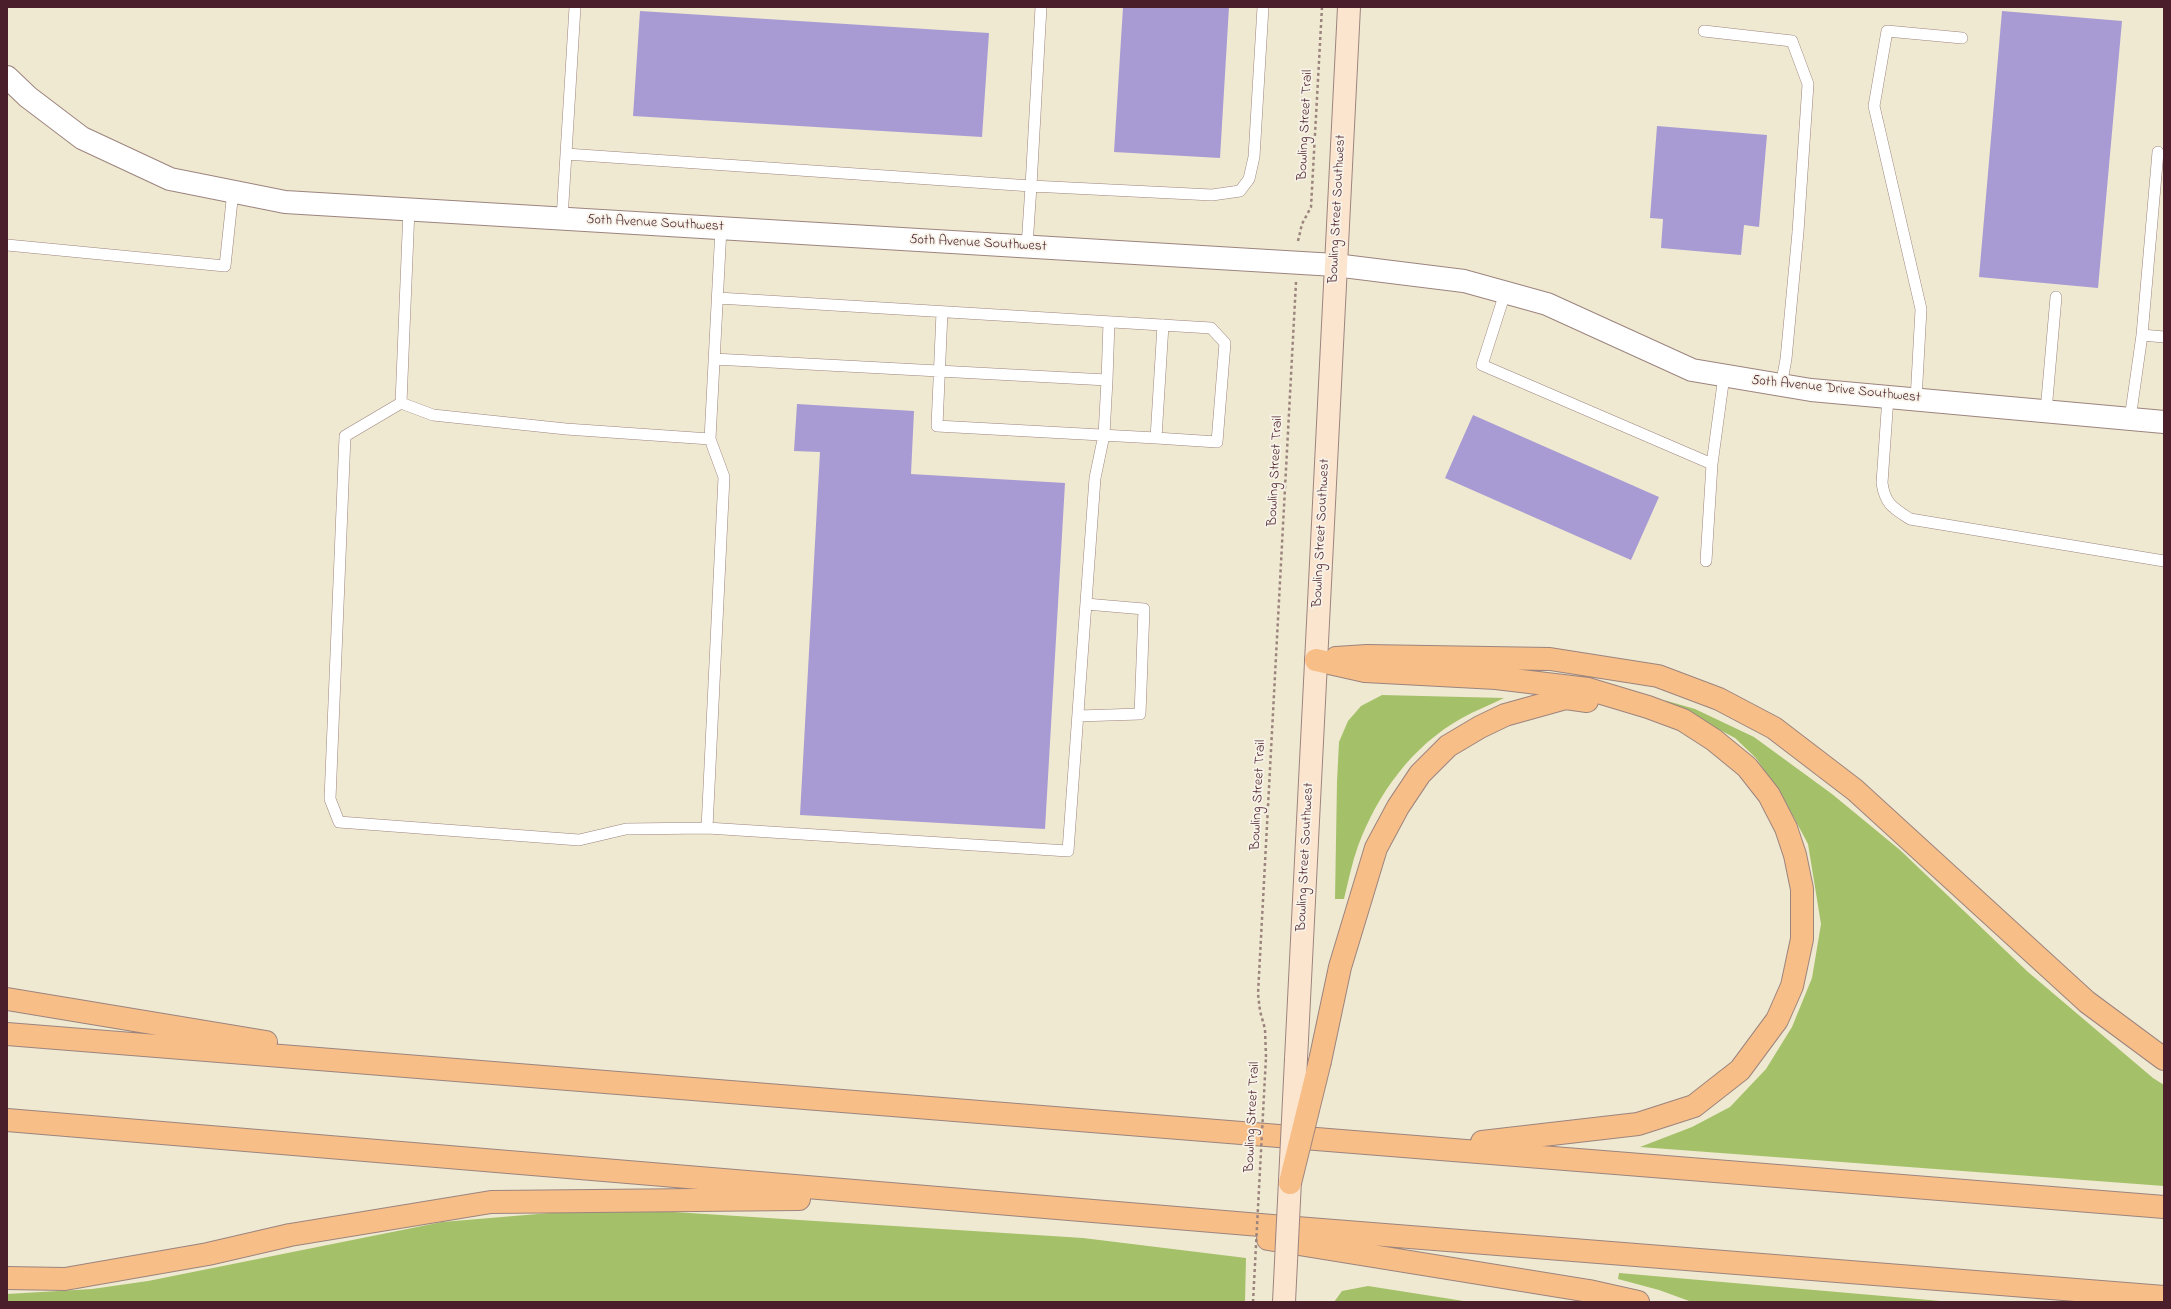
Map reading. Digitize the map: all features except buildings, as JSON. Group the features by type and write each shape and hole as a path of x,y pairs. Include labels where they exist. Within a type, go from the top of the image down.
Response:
{"highway":[{"path":"1316,660 1368,656 1550,659 1658,676 1719,699 1774,728 1855,790 2087,1002 2164,1059"},
{"path":"1316,660 1365,671 1496,678 1588,689 1648,707 1683,720 1714,740 1746,767 1769,795 1786,828 1795,855 1802,889 1802,939 1792,986 1777,1020 1740,1070 1694,1106 1638,1124 1434,1148"},
{"path":"1290,1183 1320,1061 1340,967 1376,848 1398,807 1420,774 1448,746 1480,727 1505,715 1566,698 1648,707"},
{"path":"7,999 399,1066"},
{"path":"7,1034 2164,1207"},
{"path":"7,1120 938,1198 2164,1297"},
{"path":"7,1278 65,1279 208,1254 290,1235 491,1202 938,1198"},
{"path":"1078,1209 1575,1288 1638,1302"}],"main road":[{"name":"Bowling Street Southwest","path":"1284,1302 1349,7"}],"street":[{"name":"50th Avenue Southwest","path":"7,77 28,97 82,138 170,179 285,202 1335,265"},
{"name":"50th Avenue Drive Southwest","path":"1335,265 1464,281 1547,304 1692,370 1781,386 1916,400 2164,422"}],"lane":[{"path":"562,219 575,7"},
{"path":"1027,246 1042,7"},
{"path":"566,154 1031,186 1212,195 1240,191 1249,179 1254,158 1263,7"},
{"path":"1704,31 1792,41 1808,84 1796,248 1786,359 1781,386"},
{"path":"1916,400 1920,309 1874,106 1887,32 1962,38"},
{"path":"2130,419 2142,335 2158,152"},
{"path":"7,245 226,266 233,191"},
{"path":"401,403 409,209"},
{"path":"707,828 724,477 710,439 721,228"},
{"path":"1505,292 1482,365 1712,464"},
{"path":"2046,411 2056,297"},
{"path":"718,298 1211,328 1225,343 1217,442 937,426 942,312"},
{"path":"401,403 345,436 330,799 339,822 579,840 626,829 707,828 1068,851 1095,478 1104,435 1109,322"},
{"path":"1156,438 1163,325"},
{"path":"2142,335 2164,336"},
{"path":"714,359 1107,380"},
{"path":"1706,561 1712,464 1724,376"},
{"path":"1888,397 1882,483 1884,496 1892,508 1910,519 2164,561"},
{"path":"401,403 433,415 566,429 710,439"},
{"path":"1078,716 1140,714 1144,609 1086,604"}],"path":[{"name":"Bowling Street Trail","path":"1298,242 1302,224 1311,207 1322,7"},
{"name":"Bowling Street Trail","path":"1253,1302 1266,1057 1265,1029 1260,1011 1258,994 1296,288"}],"green space":[{"path":"1382,695 1504,698 1467,715 1444,729 1427,742 1412,757 1387,790 1366,826 1356,852 1344,899 1335,899 1339,742 1348,721 1361,706"},
{"path":"1664,700 1695,709 1754,737 1832,794 1900,850 2028,972 2153,1078 2164,1085 2164,1186 1640,1147 1692,1127 1730,1107 1766,1069 1792,1027 1812,978 1821,924 1808,844 1784,799 1756,758 1735,738"},
{"path":"658,1211 1083,1238 1246,1258 1245,1302 7,1302 7,1294 92,1289 148,1281 442,1222 562,1212"},
{"path":"1619,1273 1952,1302 1692,1302 1659,1290 1618,1279"},
{"path":"1368,1286 1470,1302 1334,1302 1342,1291"}]}
